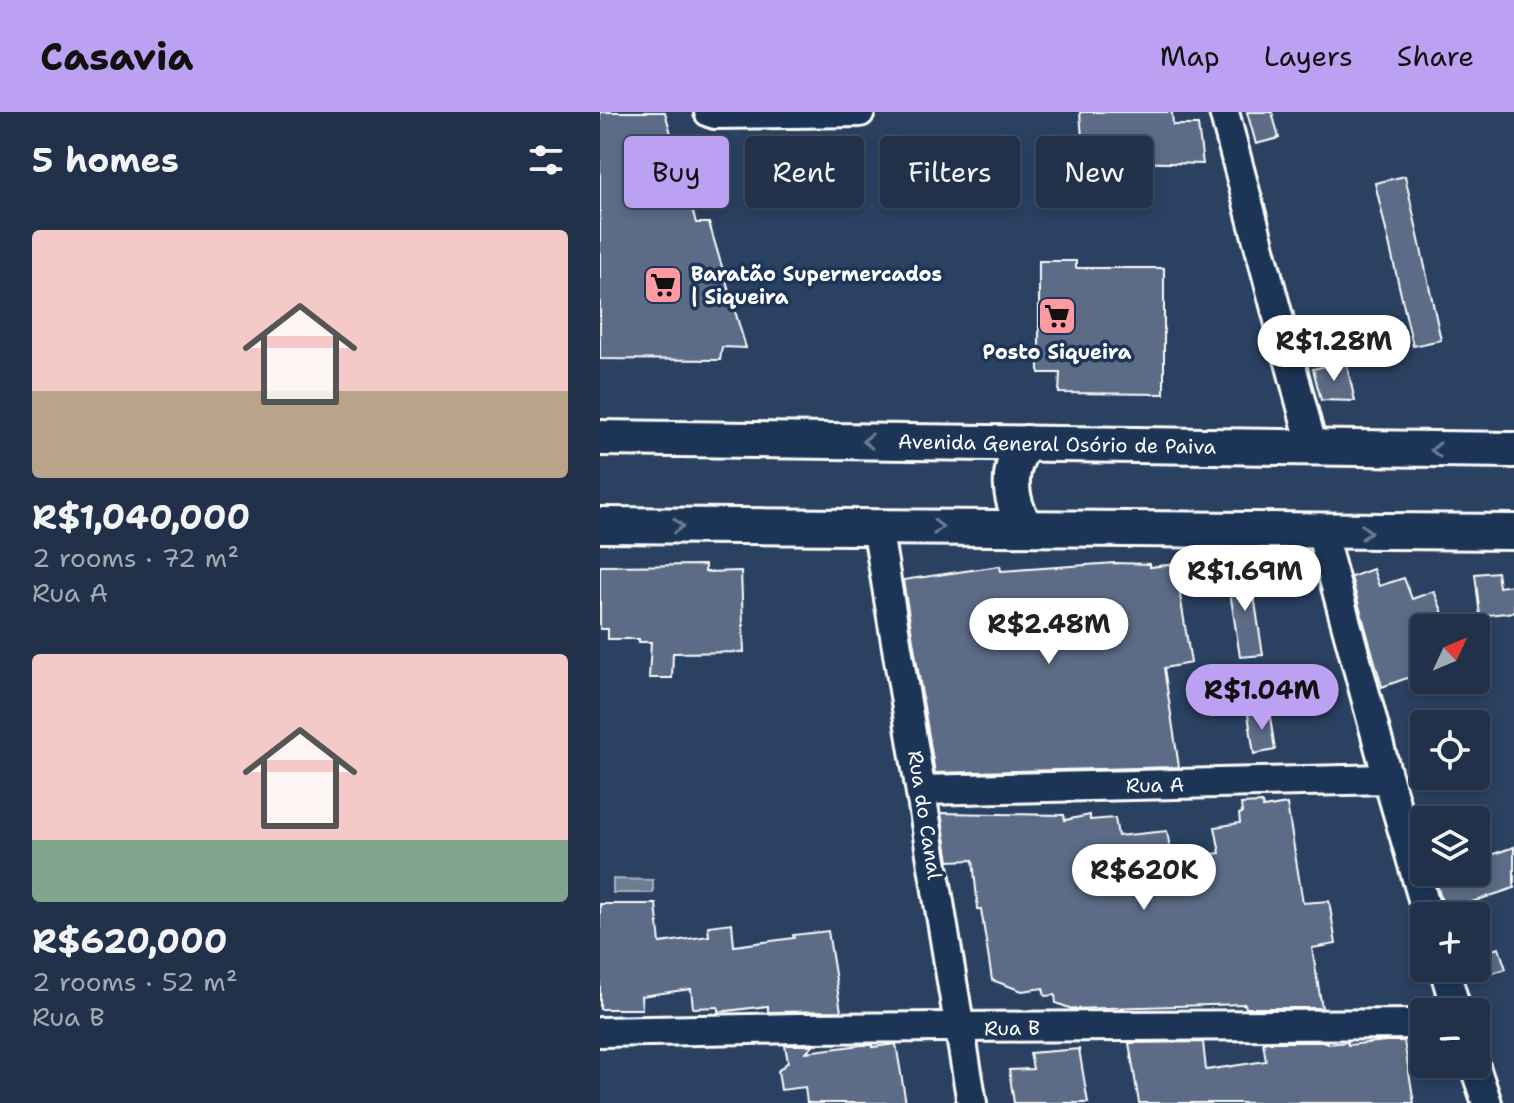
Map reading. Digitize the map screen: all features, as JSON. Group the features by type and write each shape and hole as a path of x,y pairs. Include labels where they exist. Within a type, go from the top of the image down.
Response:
{"main road":[{"name":"Avenida General Osório de Paiva","path":"600,438 1514,450"},
{"path":"1026,443 1011,477 1016,511 1026,528"},
{"path":"600,525 1514,532"}],"street":[{"path":"709,112 860,112"},
{"path":"1224,112 1313,449"},
{"name":"Rua do Canal","path":"877,526 972,1103"},
{"path":"1321,531 1424,902"},
{"name":"Rua A","path":"921,790 1388,779"},
{"name":"Rua B","path":"600,1032 1410,1024"},
{"path":"1479,1078 1487,1103"}],"water":[{"path":"613,879 653,880 653,893 613,893"}],"building":[{"name":"Baratão Supermercados | Siqueira","path":"600,112 665,112 672,136 624,136 624,208 692,208 696,223 709,223 746,348 722,347 720,360 600,359"},
{"path":"1080,112 1172,112 1173,125 1198,125 1203,164 1153,163 1153,136 1082,136"},
{"path":"1247,112 1272,112 1279,138 1256,144"},
{"path":"1405,176 1441,340 1413,346 1375,183"},
{"path":"1039,261 1076,261 1076,268 1164,268 1164,394 1059,393 1060,373 1039,373"},
{"path":"1346,361 1355,401 1321,400 1313,369"},
{"path":"1115,563 1150,564 1150,567 1175,564 1191,663 1164,668 1179,767 935,773 903,580 1000,566 1001,571"},
{"path":"705,565 705,572 741,571 744,652 673,653 672,678 649,678 651,642 608,639 608,629 600,629 600,566"},
{"path":"1250,569 1263,655 1240,657 1227,572"},
{"path":"1373,569 1379,586 1404,578 1412,599 1434,591 1443,614 1410,614 1410,677 1382,687 1351,577"},
{"path":"1497,572 1499,587 1514,585 1514,612 1480,614 1475,574"},
{"path":"1269,710 1275,750 1254,754 1248,714"},
{"path":"1262,803 1263,808 1287,804 1303,903 1329,901 1336,944 1312,948 1322,1008 1246,1008 1245,1004 1072,1009 1056,1003 1055,995 1045,996 1043,988 1022,991 992,980 981,909 978,909 973,860 949,861 941,813 1064,815 1065,820 1090,815 1090,820 1115,818 1118,836 1167,831 1172,860 1220,853 1215,827 1240,823 1241,804"},
{"path":"1514,847 1514,888 1472,902 1442,902 1437,886 1490,886 1490,855"},
{"path":"600,904 656,904 660,943 709,936 708,926 732,923 734,946 828,931 841,1011 768,1012 768,1006 718,1012 718,1007 693,1008 691,989 641,996 642,1009 600,1009"},
{"path":"1499,948 1506,969 1490,974 1490,950"},
{"path":"1404,1041 1414,1103 1139,1103 1129,1043 1203,1042 1206,1070 1266,1061 1263,1042 1348,1042 1348,1045"},
{"path":"896,1044 906,1103 807,1103 805,1087 781,1090 778,1071 788,1062 785,1045 813,1045 806,1052"},
{"path":"1079,1049 1088,1103 1014,1103 1009,1070 1033,1069 1030,1053"}],"place":[{"name":"Baratão Supermercados | Siqueira","path":"663,285"},
{"name":"Posto Siqueira","path":"1057,316"}]}
